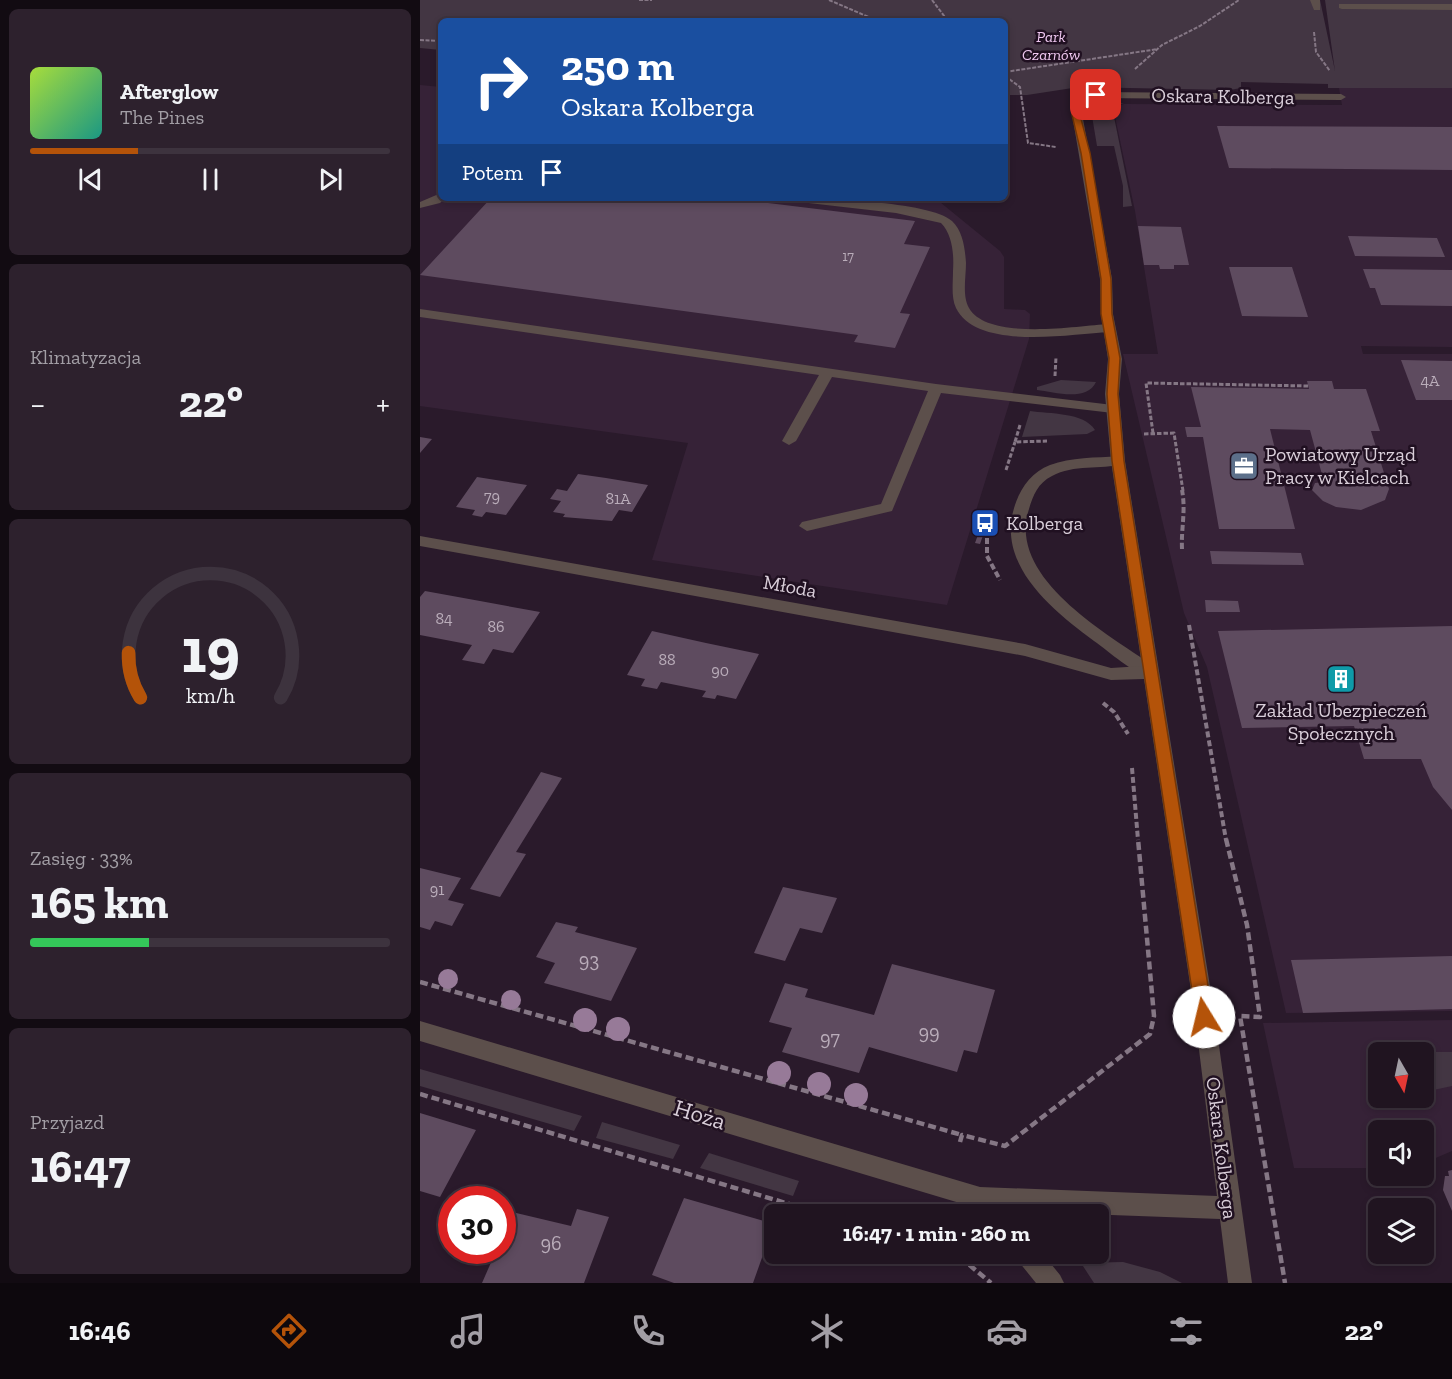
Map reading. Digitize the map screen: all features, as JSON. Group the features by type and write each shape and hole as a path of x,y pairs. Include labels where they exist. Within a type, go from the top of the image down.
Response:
{"street":[{"path":"1342,6 1452,7"},
{"name":"Oskara Kolberga","path":"1240,1283 1204,1017 1118,461 1113,409 1114,358 1101,248 1076,102 1085,96 1109,95 1341,97"},
{"path":"420,205 438,199"},
{"path":"815,201 921,214 942,219 949,225 957,242 962,309 975,323 985,328 1006,332 1109,328"},
{"path":"420,313 827,373 1027,400 1113,409"},
{"path":"789,441 827,373"},
{"path":"807,526 887,508 936,388"},
{"path":"1118,461 1064,466 1035,478 1022,507 1017,537 1023,559 1052,598 1074,618 1151,672"},
{"name":"Młoda","path":"420,542 1024,650 1111,674 1151,672"},
{"name":"Hoża","path":"420,1031 981,1204"},
{"name":"Hoża","path":"1024,1204 1080,1204"},
{"name":"Hoża","path":"1109,1205 1229,1208"},
{"path":"1036,1264 1052,1283"}],"path":[{"path":"639,0 652,0"},
{"path":"829,0 871,18"},
{"path":"932,0 946,18"},
{"path":"1109,95 1159,49 1200,26 1239,0"},
{"path":"1316,4 1312,19 1316,52 1330,70 1330,77 1317,97"},
{"path":"420,40 438,41"},
{"path":"1008,72 1159,49"},
{"path":"1008,78 1020,87 1028,143 1054,146 1058,154"},
{"path":"1027,400 1031,385 1055,376 1056,350 1071,329"},
{"path":"1153,433 1146,384 1309,386"},
{"path":"1004,476 1015,442"},
{"path":"989,521 984,546 987,559 1005,585"},
{"path":"1188,625 1221,817 1247,925 1260,1017 1240,1016 1285,1283"},
{"path":"1096,698 1114,712 1129,738"},
{"path":"420,982 1005,1146 1150,1034 1154,1016 1131,760"},
{"path":"420,1094 789,1204"},
{"path":"960,1142 962,1135"},
{"path":"968,1264 991,1283"}],"shaded area":[{"path":"420,85 438,87 438,201 939,201 1000,251 1004,257 1004,309 1025,310 1030,314 1029,339 947,605 652,560 688,443 420,406"},
{"path":"1339,88 1452,88 1452,347 1361,346 1363,354 1452,354 1452,1011 1286,1013 1207,667 1184,613 1123,354 1158,354 1135,211 1113,107 1124,104 1342,105"},
{"path":"1452,1020 1452,1151 1434,1159 1434,1120 1368,1120 1368,1168 1294,1168 1263,1023"}],"green space":[{"name":"Park Czarnów","path":"420,0 1320,0 1335,71 1325,0 1452,0 1452,88 1328,88 1328,84 1241,82 1241,88 1230,90 1079,87 1027,95 1008,95 1008,18 438,18 438,50 420,48"},
{"path":"1124,103 1112,107 1132,206 1123,207 1123,186 1114,146 1097,146 1091,110 1094,104"},
{"path":"1061,380 1096,382 1092,388 1078,394 1037,390 1037,387"},
{"path":"1030,411 1075,417 1090,424 1095,430 1087,434 1022,437"},
{"path":"1434,1052 1452,1052 1452,1086 1434,1090"},
{"path":"420,1069 582,1116 574,1131 420,1086"},
{"path":"602,1122 680,1145 673,1159 596,1138"},
{"path":"709,1153 799,1181 793,1196 700,1168"},
{"path":"1123,1262 1160,1272 1182,1283 1094,1283 1082,1264"}],"building":[{"path":"1217,126 1452,127 1452,170 1229,168"},
{"path":"488,201 752,201 915,221 904,244 930,247 900,313 910,314 895,348 854,342 858,335 420,275"},
{"path":"1138,226 1181,227 1189,265 1174,265 1174,269 1160,269 1159,265 1144,265"},
{"path":"1348,236 1437,238 1445,257 1355,256"},
{"path":"1229,267 1292,267 1308,317 1242,316"},
{"path":"1363,269 1452,270 1452,306 1381,305 1375,288 1370,288"},
{"path":"1401,360 1452,361 1452,400 1416,400"},
{"name":"Powiatowy Urząd Pracy w Kielcach","path":"1307,381 1332,381 1334,389 1366,389 1380,431 1371,431 1389,489 1385,500 1361,510 1336,507 1323,501 1312,490 1315,483 1324,482 1310,430 1270,429 1295,529 1219,529 1203,437 1187,437 1185,427 1201,427 1191,387 1309,389"},
{"path":"420,437 432,439 420,453"},
{"path":"578,474 648,485 632,512 619,510 612,521 563,517 565,514 553,512 561,501 550,499 557,489 567,491"},
{"path":"477,477 527,485 506,515 486,512 482,517 472,515 475,510 456,507"},
{"path":"983,521 988,521 980,544 975,543"},
{"path":"1210,551 1301,553 1304,565 1212,564"},
{"path":"425,591 540,612 513,653 493,649 484,664 462,660 472,645 420,635 420,597"},
{"path":"1205,600 1238,601 1240,612 1206,612"},
{"name":"Zakład Ubezpieczeń Społecznych","path":"1452,626 1452,810 1433,787 1421,759 1364,759 1354,726 1242,728 1218,631"},
{"path":"652,631 759,654 736,699 717,695 715,699 702,697 706,691 661,682 657,689 641,686 645,679 627,675"},
{"path":"541,772 562,778 516,852 526,854 500,897 470,889"},
{"path":"420,868 461,878 448,900 464,904 452,926 435,921 430,930 420,927"},
{"path":"783,887 837,898 822,933 800,928 785,961 754,953"},
{"path":"556,922 578,927 575,932 637,948 611,1001 544,983 555,963 536,957"},
{"path":"1452,956 1452,1009 1303,1013 1291,960"},
{"path":"892,964 995,990 977,1053 964,1050 957,1072 869,1047 859,1073 782,1052 792,1028 769,1022 785,983 808,989 805,997 874,1015"},
{"path":"420,1113 476,1130 446,1186 438,1186 438,1196 420,1191"},
{"path":"1452,1170 1452,1211 1443,1190 1445,1176 1449,1176 1448,1171"},
{"path":"684,1198 764,1221 764,1252 753,1283 674,1283 652,1275"},
{"path":"577,1209 609,1217 584,1283 482,1283 490,1264 516,1264 516,1213 571,1226"}],"place":[{"name":"Powiatowy Urząd Pracy w Kielcach","path":"1244,466"},
{"name":"Kolberga","path":"985,523"},
{"name":"Zakład Ubezpieczeń Społecznych","path":"1341,679"}],"route":[{"path":"1096,95 1085,96 1076,102 1076,115 1085,153 1106,279 1107,314 1114,358 1112,394 1118,461 1204,1017"}]}
